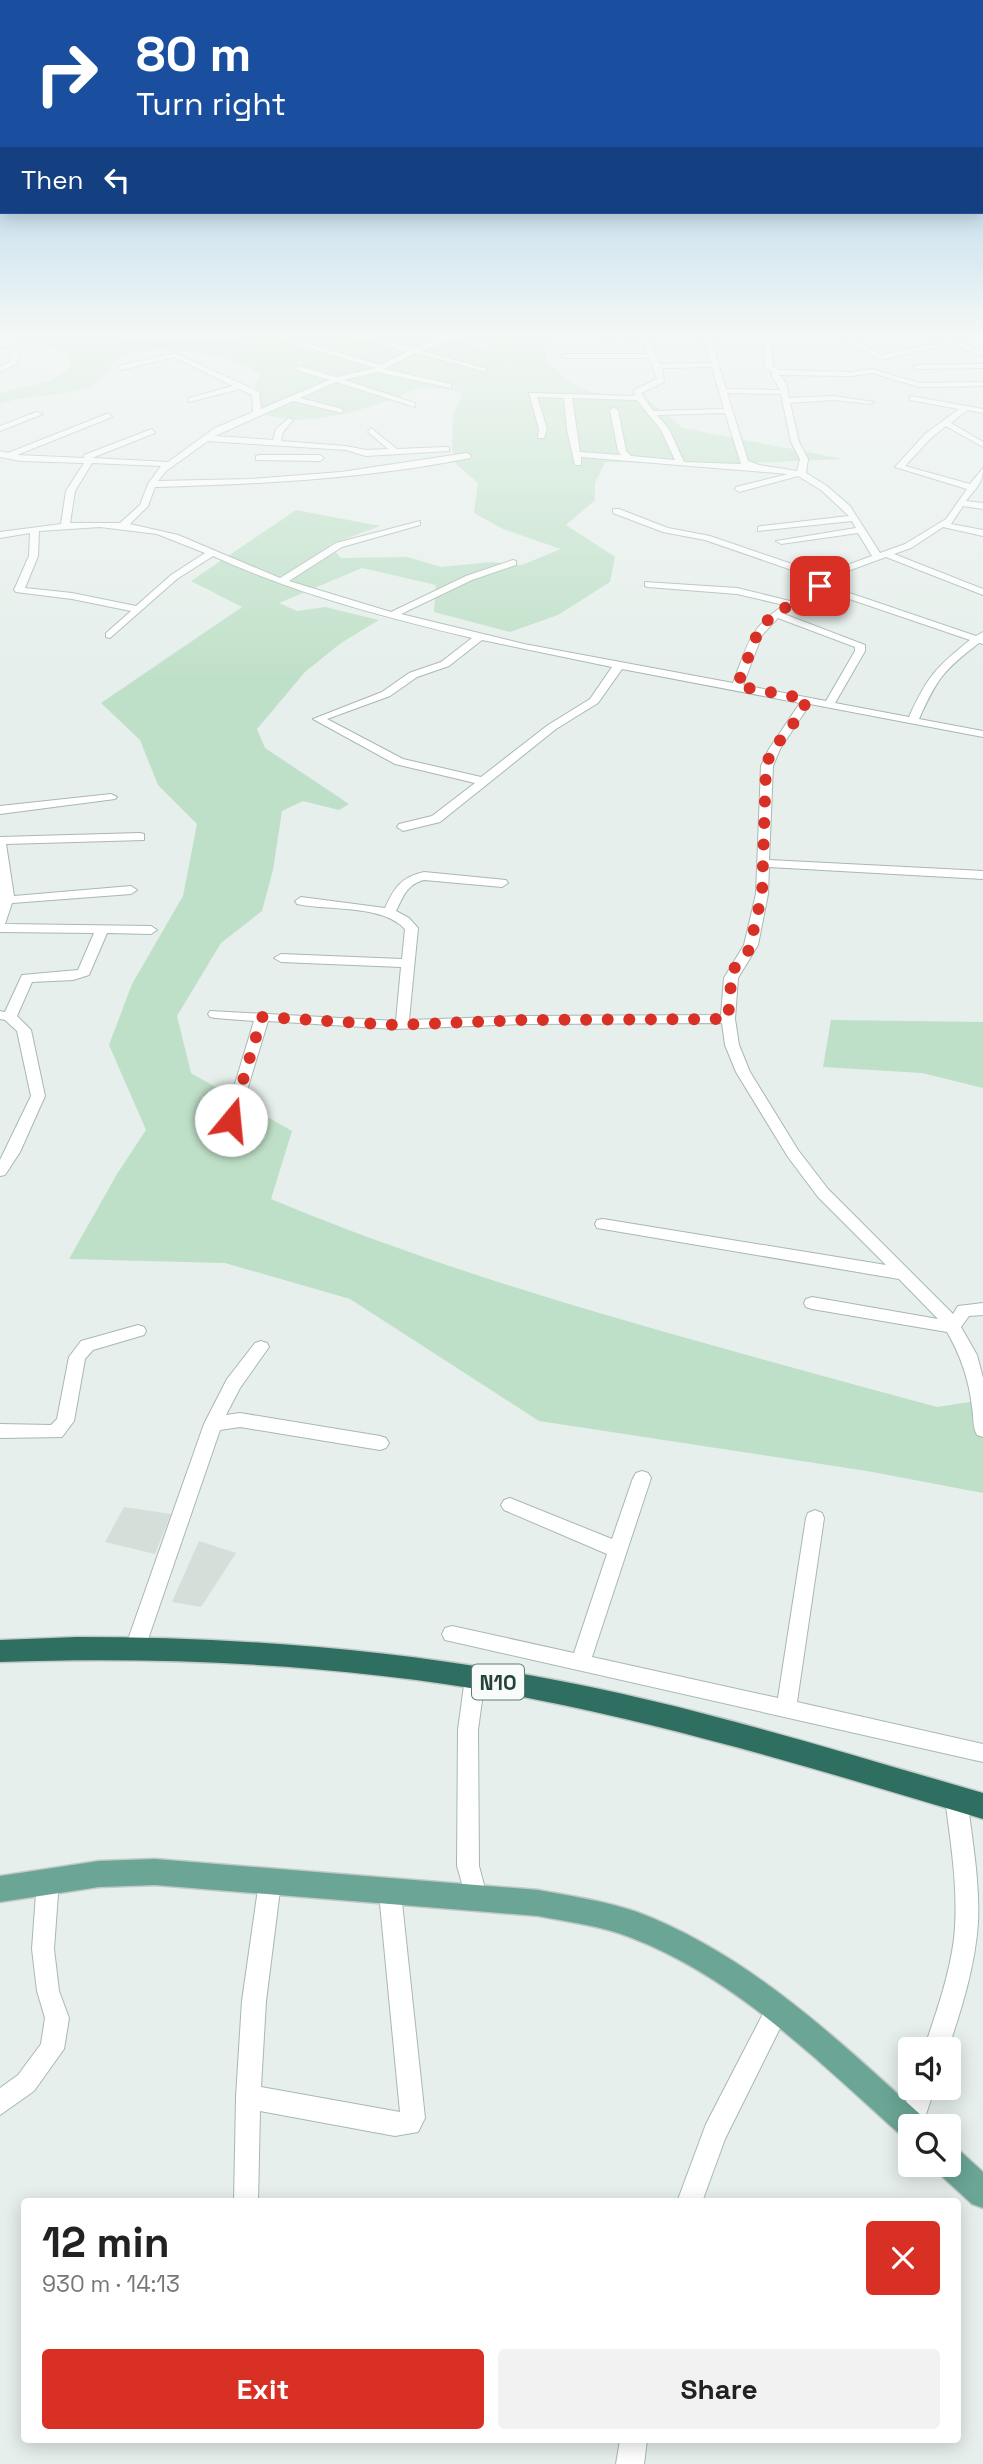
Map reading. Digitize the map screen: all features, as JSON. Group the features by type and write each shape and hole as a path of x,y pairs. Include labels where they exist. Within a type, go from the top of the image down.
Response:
{"highway":[{"name":"N10","path":"0,1651 135,1648 338,1659 475,1678 609,1703 707,1727 970,1799 983,1806"}],"main road":[{"path":"0,1889 99,1874 155,1872 538,1903 588,1912 636,1926 690,1951 777,2010 898,2115"},
{"path":"961,2173 983,2193"}],"street":[{"path":"65,527 68,494 90,461 88,457 105,450"},
{"path":"122,526 144,506 152,484 167,464 188,450"},
{"path":"251,482 262,450"},
{"path":"353,450 366,453 430,450"},
{"path":"576,450 578,459 629,459 754,467 800,475 818,485 855,518 868,546 882,556 983,592"},
{"path":"622,450 629,459"},
{"path":"674,450 680,463"},
{"path":"740,450 744,462 754,467"},
{"path":"799,450 804,459 800,475"},
{"path":"915,450 899,467 974,488"},
{"path":"3,455 167,464"},
{"path":"152,484 251,482 341,475 467,456"},
{"path":"259,458 320,458"},
{"path":"737,686 760,627 775,614 859,562 882,556 922,539 941,524 950,522 954,510 963,503 983,472"},
{"path":"739,489 800,475"},
{"path":"963,503 983,506"},
{"path":"616,511 666,530 707,538 823,583 981,639"},
{"path":"761,529 855,518"},
{"path":"281,582 339,545 417,523"},
{"path":"941,524 983,533"},
{"path":"0,534 65,527 122,526 159,532 281,582 480,637 983,734"},
{"path":"34,530 36,547 33,560 19,590 72,596 138,609"},
{"path":"781,541 860,530"},
{"path":"110,635 174,577 210,554"},
{"path":"395,613 469,578 513,563"},
{"path":"648,584 737,591 792,604"},
{"path":"775,614 860,645 860,651 830,703"},
{"path":"480,637 444,664 413,675 386,694 318,719 399,762 482,781"},
{"path":"913,719 929,684 941,668 981,639"},
{"path":"403,827 436,820 552,727 594,701 619,665"},
{"path":"807,699 794,726 769,757 762,894 751,945 732,971 728,1019 732,1045 743,1072 793,1153 823,1193 945,1315 969,1355 981,1406 983,1430"},
{"path":"0,810 111,797"},
{"path":"0,922 7,901 0,843 140,837"},
{"path":"762,863 983,875"},
{"path":"389,912 406,880 412,877 502,883"},
{"path":"7,901 131,890"},
{"path":"301,901 389,912 402,917 412,928 402,1025"},
{"path":"0,928 151,930"},
{"path":"0,1171 13,1152 38,1096 24,1030 5,1016 27,978 72,976 84,972 102,929"},
{"path":"281,958 408,963"},
{"path":"215,1014 402,1025 523,1020 728,1019"},
{"path":"231,1120 262,1017"},
{"path":"603,1224 904,1274"},
{"path":"812,1303 952,1327"},
{"path":"952,1327 964,1310 983,1309"},
{"path":"2,1437 61,1428 65,1421 81,1350 88,1345 138,1331"},
{"path":"135,1648 213,1424 233,1384 261,1347"},
{"path":"213,1424 240,1420 380,1443"},
{"path":"580,1663 642,1478"},
{"path":"510,1505 618,1550"},
{"path":"786,1709 816,1518"},
{"path":"452,1634 983,1754"},
{"path":"475,1678 467,1730 468,1866 477,1900"},
{"path":"940,2037 965,1939 970,1799"},
{"path":"0,2103 26,2083 52,2049 57,2018 48,1991 43,1949 48,1880"},
{"path":"246,2198 248,2097 254,2001 270,1882"},
{"path":"248,2097 396,2124 409,2123 413,2118 390,1893"},
{"path":"691,2198 715,2133 777,2010"},
{"path":"630,2464 634,2443"}],"shaded area":[{"path":"124,1507 171,1514 155,1554 105,1542"},
{"path":"199,1541 236,1553 201,1607 172,1602"}],"green space":[{"path":"452,450 796,450 843,459 724,464 605,462 595,483 595,500 566,525 615,557 610,582 558,615 510,632 434,612 436,585 362,568 279,603 297,611 325,607 379,620 341,643 305,672 257,729 265,748 349,804 339,810 303,801 282,811 273,870 262,911 221,943 177,1016 191,1073 292,1131 271,1199 434,1261 685,1338 937,1407 983,1400 983,1493 867,1471 539,1421 350,1299 225,1263 69,1259 117,1174 146,1130 109,1045 132,984 183,896 197,824 158,785 140,740 101,703 242,607 191,581 296,510 380,526 329,545 341,558 407,557 441,567 492,562 522,565 561,549 503,529 474,513 478,483 456,464"},
{"path":"831,1020 983,1022 983,1088 922,1073 823,1067"}],"route":[{"path":"231,1120 262,1017 395,1025 523,1020 728,1019 732,971 751,945 762,894 766,766 773,750 794,726 807,699 737,686 760,627 775,614 820,586"}]}
